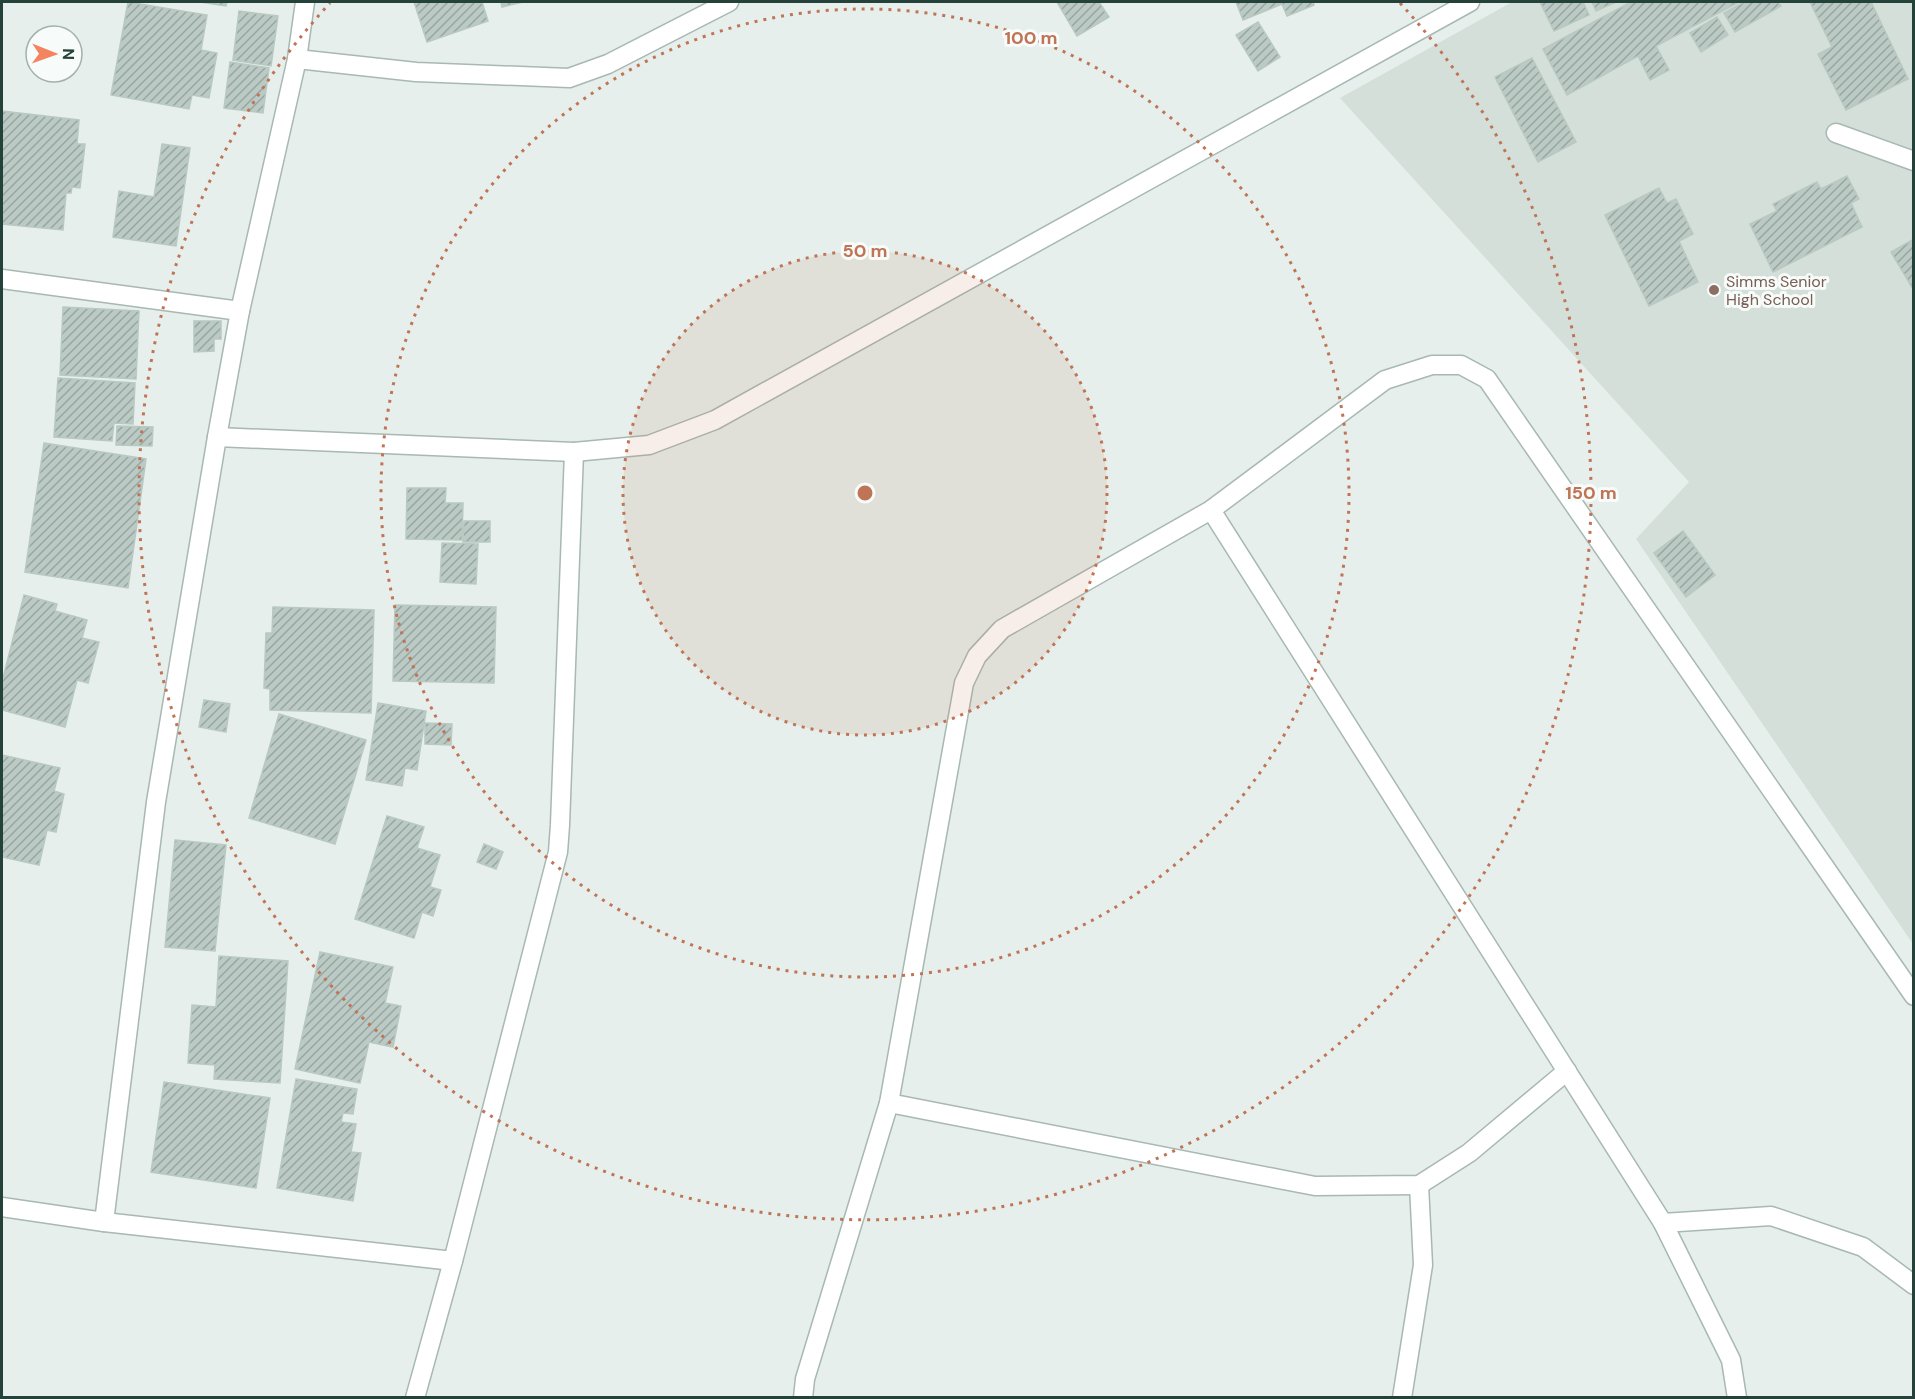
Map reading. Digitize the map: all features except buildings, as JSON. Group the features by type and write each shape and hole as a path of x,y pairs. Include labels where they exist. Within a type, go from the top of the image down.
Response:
{"street":[{"path":"104,1222 156,802 240,311 297,59 304,2"},
{"path":"297,59 417,72 569,78 608,64 729,2"},
{"path":"217,437 574,453 649,445 714,420 1470,2"},
{"path":"1836,133 1914,161"},
{"path":"2,279 240,311"},
{"path":"803,1398 805,1378 889,1103 964,683 977,656 1002,629 1211,510 1385,380 1432,365 1461,365 1487,378 1914,996"},
{"path":"415,1398 453,1261 558,852 574,453"},
{"path":"1211,510 1663,1223 1731,1360 1737,1398"},
{"path":"889,1103 1315,1186 1419,1185 1469,1153 1567,1071"},
{"path":"1402,1398 1423,1265 1419,1185"},
{"path":"2,1207 104,1222 453,1261"},
{"path":"1663,1223 1771,1216 1863,1247 1914,1285"}],"shaded area":[{"name":"Simms Senior High School","path":"1512,2 1913,2 1913,944 1636,539 1689,482 1340,98"}],"place":[{"name":"Simms Senior High School","path":"1714,290"}]}
